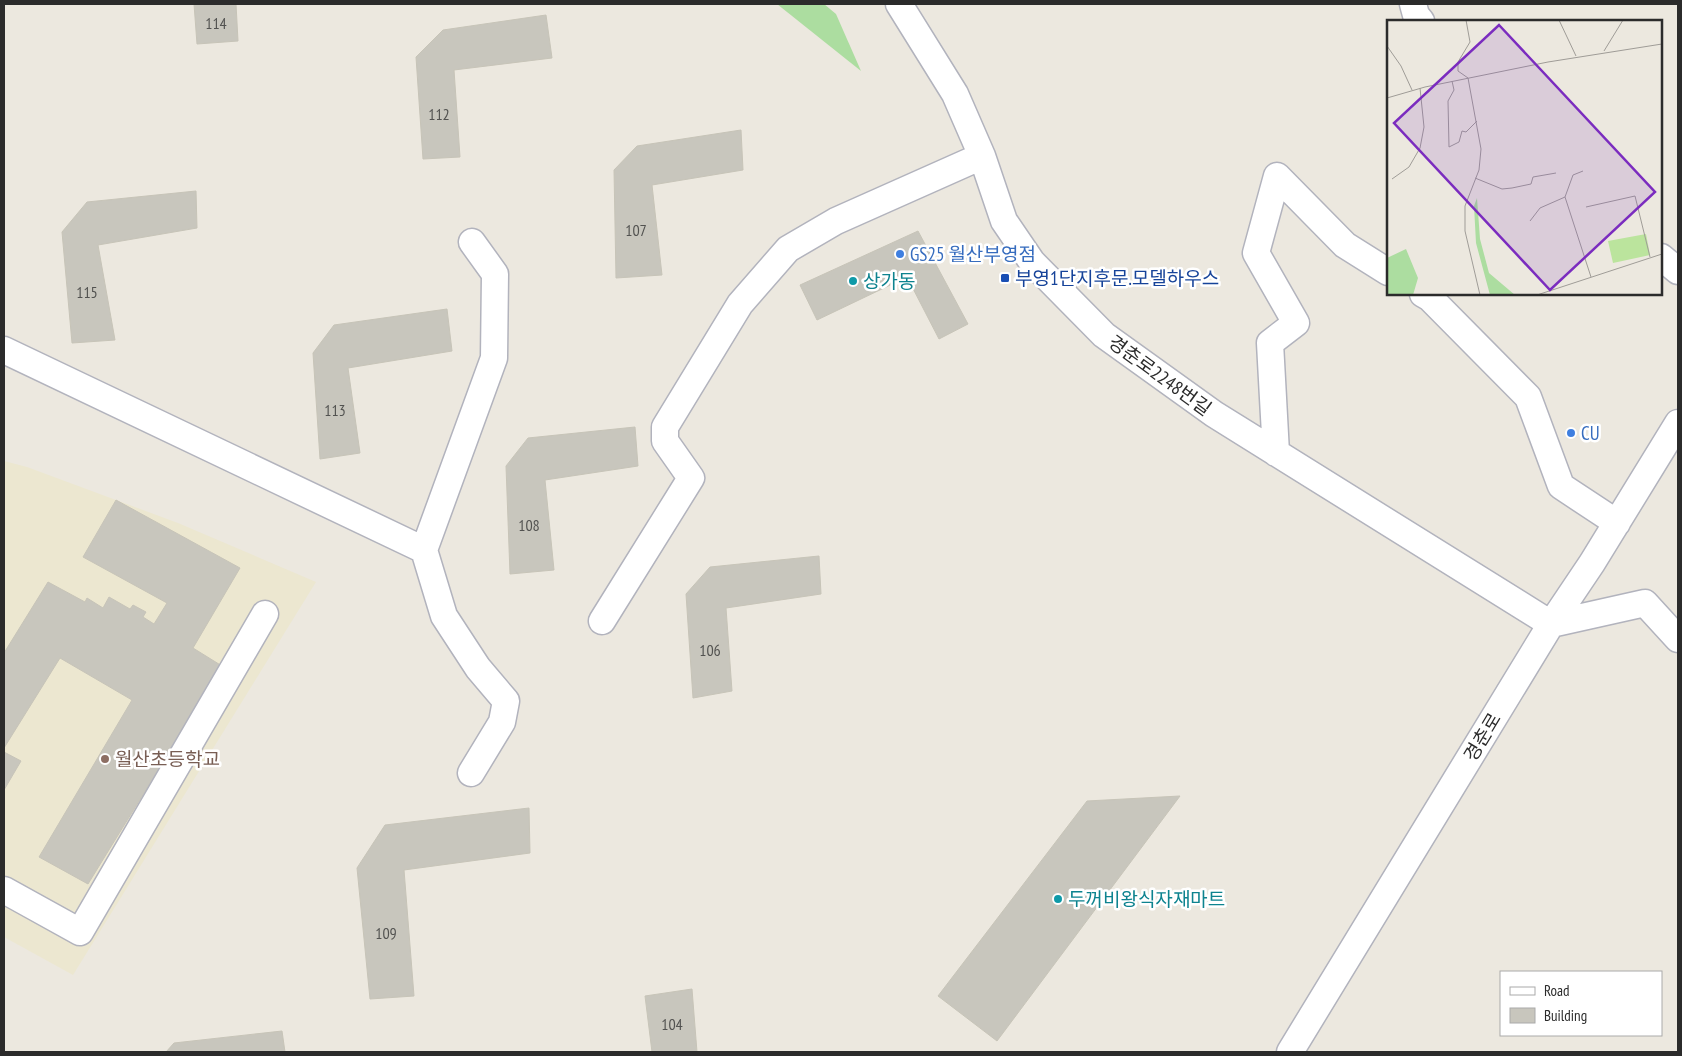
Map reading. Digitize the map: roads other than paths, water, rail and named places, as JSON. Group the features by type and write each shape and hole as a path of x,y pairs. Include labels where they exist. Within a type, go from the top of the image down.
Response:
{"street":[{"name":"경춘로2248번길","path":"899,4 955,94 982,156 1004,221 1032,262 1104,335 1214,414 1551,624"},
{"path":"1413,4 1416,15 1420,20"},
{"path":"602,621 691,478 665,441 665,427 740,304 788,248 836,221 982,156"},
{"path":"1276,453 1270,343 1296,323 1256,253 1277,176 1345,245 1387,271"},
{"path":"472,242 495,274 494,358 424,550 444,616 478,668 506,701 502,722 472,773"},
{"path":"1662,258 1678,271"},
{"path":"1425,295 1430,298 1528,397 1561,486 1618,523"},
{"path":"4,350 424,550"},
{"name":"경춘로","path":"1290,1052 1551,624 1618,523 1678,424"},
{"path":"1551,624 1645,603 1678,639"},
{"path":"4,890 80,932 265,614"}],"place":[{"name":"GS25 월산부영점","path":"900,254"},
{"name":"부영1단지후문.모델하우스","path":"1005,278"},
{"name":"상가동","path":"853,281"},
{"name":"CU","path":"1571,433"},
{"name":"월산초등학교","path":"105,759"},
{"name":"두꺼비왕식자재마트","path":"1058,899"}]}
